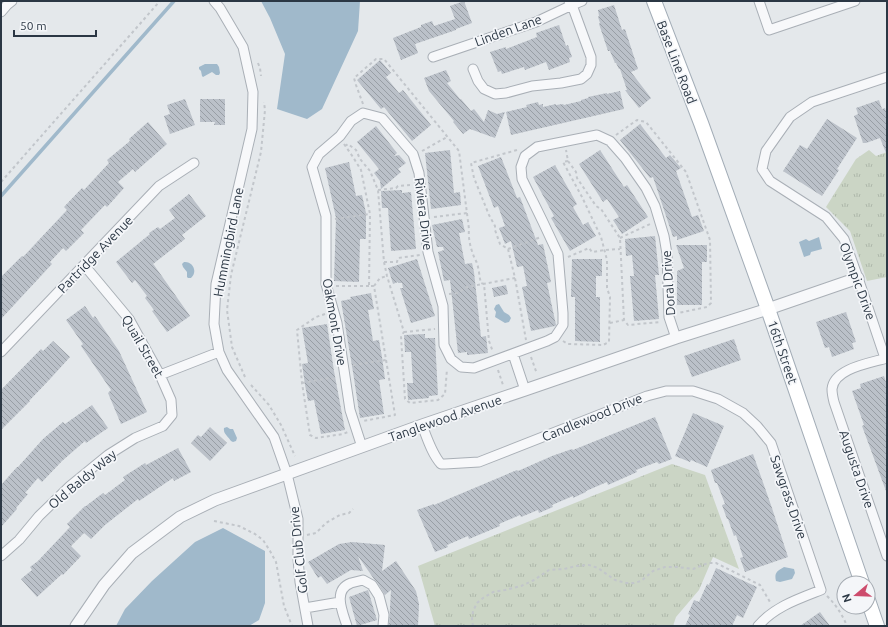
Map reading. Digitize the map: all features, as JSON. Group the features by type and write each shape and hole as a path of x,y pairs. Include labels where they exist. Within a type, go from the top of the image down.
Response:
{"main road":[{"name":"Base Line Road","path":"654,1 701,122"},
{"name":"16th Street","path":"701,122 768,309 859,575"},
{"path":"873,615 877,626"}],"street":[{"path":"1,12 7,4 12,1"},
{"name":"Hummingbird Lane","path":"214,1 220,8 242,47 253,92 252,129 216,284 214,324 219,352 227,370 274,437 287,474"},
{"name":"Linden Lane","path":"433,57 536,22 570,3 582,1"},
{"path":"759,1 769,30 855,1"},
{"path":"473,69 484,90 495,94 506,93 532,86 581,79 587,74 591,65 591,57 570,3"},
{"name":"Olympic Drive","path":"886,358 844,239 826,217 770,181 762,169 766,151 790,117 812,102 887,77"},
{"path":"340,136 351,121 363,113"},
{"name":"Riviera Drive","path":"363,113 382,118 413,154 421,185 428,252 443,306 444,345 451,359"},
{"name":"Doral Drive","path":"525,156 537,147 597,134 610,141 625,158 646,188 655,206 668,254 669,316 676,338"},
{"name":"Oakmont Drive","path":"340,136 319,154 312,167 326,216 326,284 337,323 350,410 362,447"},
{"path":"451,359 461,367 474,368 547,341 555,337 563,325 558,254 522,179 521,167 525,156"},
{"name":"Partridge Avenue","path":"1,352 159,186 194,163"},
{"name":"Quail Street","path":"84,265 129,319 160,375 171,400 172,415"},
{"name":"Tanglewood Avenue","path":"76,626 104,585 132,553 180,517 215,500 422,425 676,338 768,309 858,278"},
{"path":"160,375 219,352"},
{"path":"513,354 525,390"},
{"name":"Augusta Drive","path":"886,358 847,370 840,374 834,381 832,390 834,402 887,556"},
{"name":"Candlewood Drive","path":"422,425 430,445 441,464 479,462 647,396 666,391 693,391 718,399 743,413"},
{"name":"Sawgrass Drive","path":"743,413 757,426 771,443 821,590"},
{"name":"Old Baldy Way","path":"1,556 19,540 39,516 70,486 108,455 135,438 163,426 172,415"},
{"name":"Golf Club Drive","path":"287,474 298,519 298,566 308,626"},
{"path":"347,626 340,602 341,591 349,584 363,580 372,585 379,596 384,615 383,626"},
{"path":"758,626 764,619 780,607 821,590"},
{"path":"305,608 340,602"}],"path":[{"path":"1,182 160,1"},
{"path":"363,113 364,106 354,78 376,59 384,59 459,151 469,229 468,235 481,283 484,284 489,341 503,385"},
{"path":"257,61 260,68 261,82"},
{"path":"246,379 232,347 227,310 231,275 261,152 265,110 263,96"},
{"path":"340,136 361,170 370,214 369,286"},
{"path":"413,154 423,151 447,137"},
{"path":"555,337 568,344 603,345 609,342 610,323 610,297 607,288 607,260 598,230 563,162 568,161 564,142"},
{"path":"345,146 348,144 356,150 360,159 370,171 378,190 384,262 404,332 401,336 405,399 410,403 438,400 445,394 446,370 451,359"},
{"path":"525,156 519,153 518,150 471,163 474,178 495,226 500,244 508,249 515,278 526,341 530,348 531,359 537,374"},
{"path":"378,190 396,188 398,186 421,185"},
{"path":"424,218 467,213"},
{"path":"326,216 335,219 370,214"},
{"path":"620,238 659,222"},
{"path":"508,249 549,234"},
{"path":"558,254 567,257 589,248 592,252 620,249"},
{"path":"384,262 397,262 398,258 419,256 428,252"},
{"path":"333,311 316,317 297,330 302,383 310,435 316,438 356,430 361,421 395,415 374,286 380,278 387,276"},
{"path":"443,306 448,294 458,293 467,288 515,278"},
{"path":"326,284 333,286 374,286"},
{"path":"610,323 624,320"},
{"path":"404,332 444,328"},
{"path":"302,383 345,377 351,365 386,360"},
{"path":"250,384 268,405 281,425 295,456"},
{"path":"298,536 316,533 326,523 340,515 349,513 353,509"},
{"path":"214,521 239,526 263,540 276,562 284,606 292,626"},
{"path":"473,626 472,611 476,603 493,592 521,586 534,580 549,570 564,569 576,566 589,565 598,568 615,580 626,583 640,581 653,570 665,567 693,569 708,563 716,563 760,584 770,604 776,601"},
{"path":"821,590 835,603 847,626"}],"green space":[{"path":"869,150 876,156 887,152 887,277 867,281 850,231 826,207 856,159"},
{"path":"672,464 705,475 739,569 713,557 699,590 676,617 673,626 435,626 418,566"}],"water":[{"path":"261,1 360,1 358,31 322,109 307,119 277,109 285,54"},
{"path":"205,64 217,64 219,67 219,75 212,72 203,77 199,67"},
{"path":"819,237 822,249 811,252 810,255 804,257 799,242 806,239 809,241"},
{"path":"184,262 190,263 194,267 194,273 191,278 187,277 187,272 182,264"},
{"path":"499,304 504,312 511,318 509,322 505,323 495,317 496,312 494,309 496,305"},
{"path":"227,427 233,429 237,438 236,441 231,441 225,433 224,428"},
{"path":"223,528 265,551 265,603 259,620 249,626 116,626 125,609 152,581 195,542"},
{"path":"784,567 794,569 795,573 792,579 780,582 776,581 775,576 777,572"}],"building":[{"path":"464,1 472,23 415,44 418,53 401,60 393,38 432,21 434,26 455,19 450,6"},
{"path":"614,5 622,30 625,29 638,69 631,72 651,98 639,108 625,90 627,90 620,69 615,63 610,51 608,51 599,24 598,10"},
{"path":"559,25 566,46 568,45 572,57 569,58 570,62 549,70 546,62 525,70 524,67 502,74 501,71 498,72 490,52 506,47 506,49 537,37 536,33"},
{"path":"380,60 391,73 386,77 399,93 403,90 431,125 412,141 384,107 381,109 357,80"},
{"path":"446,70 451,81 447,83 471,111 474,109 484,122 488,110 497,114 505,112 495,138 470,129 463,134 429,91 424,78"},
{"path":"620,91 624,109 511,135 506,112 527,107 526,105 538,102 539,105 543,104 543,107 556,104 564,105 581,101 588,97"},
{"path":"185,99 195,125 170,134 164,116 170,114 167,105"},
{"path":"200,99 225,99 225,125 214,125 215,122 200,122"},
{"path":"879,100 882,109 885,108 887,115 887,153 880,138 863,143 854,116 858,114 856,108"},
{"path":"827,119 857,138 822,196 783,171 800,145 807,149"},
{"path":"148,122 167,144 135,172 133,169 118,182 124,188 107,207 105,205 81,230 84,233 66,251 63,248 50,262 52,264 1,319 1,277 22,256 23,257 67,210 64,207 82,188 84,190 109,163 107,160 130,141 129,139"},
{"path":"640,124 666,158 670,155 681,168 676,171 692,217 698,215 704,231 677,240 677,236 673,237 653,177 650,178 620,140"},
{"path":"376,126 397,153 394,156 399,155 406,163 398,169 401,172 381,189 380,181 374,173 379,169 357,142"},
{"path":"450,150 454,193 460,192 461,205 431,209 425,153"},
{"path":"600,150 624,187 627,185 648,217 622,234 613,220 619,217 607,199 603,202 579,164"},
{"path":"501,157 517,198 520,197 538,245 543,244 551,282 547,283 555,326 531,331 522,287 527,286 523,266 517,267 511,241 505,244 499,228 505,226 498,206 494,208 478,166"},
{"path":"349,162 356,196 362,195 366,213 366,239 360,239 359,282 334,281 336,218 325,168"},
{"path":"555,165 577,204 573,207 583,225 588,222 596,236 570,251 551,218 554,216 533,177"},
{"path":"402,190 402,193 411,192 416,249 391,251 388,208 382,208 381,191"},
{"path":"189,194 206,216 182,235 185,239 153,264 190,316 167,332 152,311 154,310 145,298 147,296 135,280 132,283 116,262 150,234 149,233 158,227 160,229 175,218 169,210"},
{"path":"462,219 465,232 459,233 465,264 472,263 481,337 486,336 488,353 467,355 467,352 458,353 450,280 444,281 438,252 444,250 443,247 437,247 432,225"},
{"path":"655,236 659,275 655,275 659,319 634,321 630,276 634,276 632,255 626,256 625,239"},
{"path":"676,245 707,245 707,262 702,262 702,305 677,305 677,271 684,268"},
{"path":"417,259 435,316 411,323 400,288 403,288 402,283 398,282 393,284 388,268"},
{"path":"572,259 602,259 602,276 596,276 596,297 600,297 600,342 575,341 575,297 571,297"},
{"path":"506,285 508,294 494,297 492,288"},
{"path":"371,293 374,309 368,310 373,341 379,340 382,357 385,379 379,380 384,414 360,418 341,301 351,299 350,297"},
{"path":"85,306 93,318 95,316 119,351 147,412 121,424 108,393 111,390 81,346 83,344 66,320"},
{"path":"846,312 856,342 852,343 854,349 832,357 829,347 825,348 816,322"},
{"path":"327,324 345,430 321,434 314,400 308,401 305,385 302,364 308,363 302,328"},
{"path":"425,334 425,338 435,338 438,395 429,396 429,398 408,400 407,383 413,383 411,352 405,352 404,335"},
{"path":"734,339 741,360 692,377 684,356"},
{"path":"53,341 70,357 1,430 1,390 41,349 43,351"},
{"path":"884,376 887,385 887,491 862,426 864,425 852,391 861,388 860,384"},
{"path":"92,405 108,428 86,443 85,441 62,461 42,482 38,478 25,493 28,494 16,508 17,509 1,527 1,485 43,439 63,422 65,424"},
{"path":"693,413 724,426 707,467 691,460 690,462 675,456"},
{"path":"655,417 672,459 659,464 657,462 636,470 637,472 608,485 607,482 573,498 573,496 552,505 553,507 539,513 538,510 521,517 520,515 499,524 500,526 469,539 468,536 435,552 417,510 434,505 552,456 572,449 573,450"},
{"path":"210,427 227,443 210,461 191,443 198,435 201,437"},
{"path":"178,448 191,472 174,481 173,478 139,501 138,499 105,525 91,539 84,533 71,546 81,556 63,575 62,574 37,597 21,579 32,570 30,567 38,561 70,527 67,524 85,506 103,493 105,495 125,480 123,477 145,463 146,465"},
{"path":"753,454 788,557 745,572 740,558 743,557 736,535 734,536 727,519 722,505 725,504 717,483 715,483 711,470"},
{"path":"352,542 385,545 382,571 396,561 416,591 419,604 418,626 389,626 391,590 385,595 358,556 363,571 351,570 327,584 321,576 318,578 308,562 339,544"},
{"path":"716,568 757,587 743,618 737,615 732,626 685,626 694,600 699,602 707,584 709,585"},
{"path":"368,590 377,620 357,626 349,597"},
{"path":"820,612 830,626 800,626"}],"waterway":[{"path":"1,196 174,1"}]}
